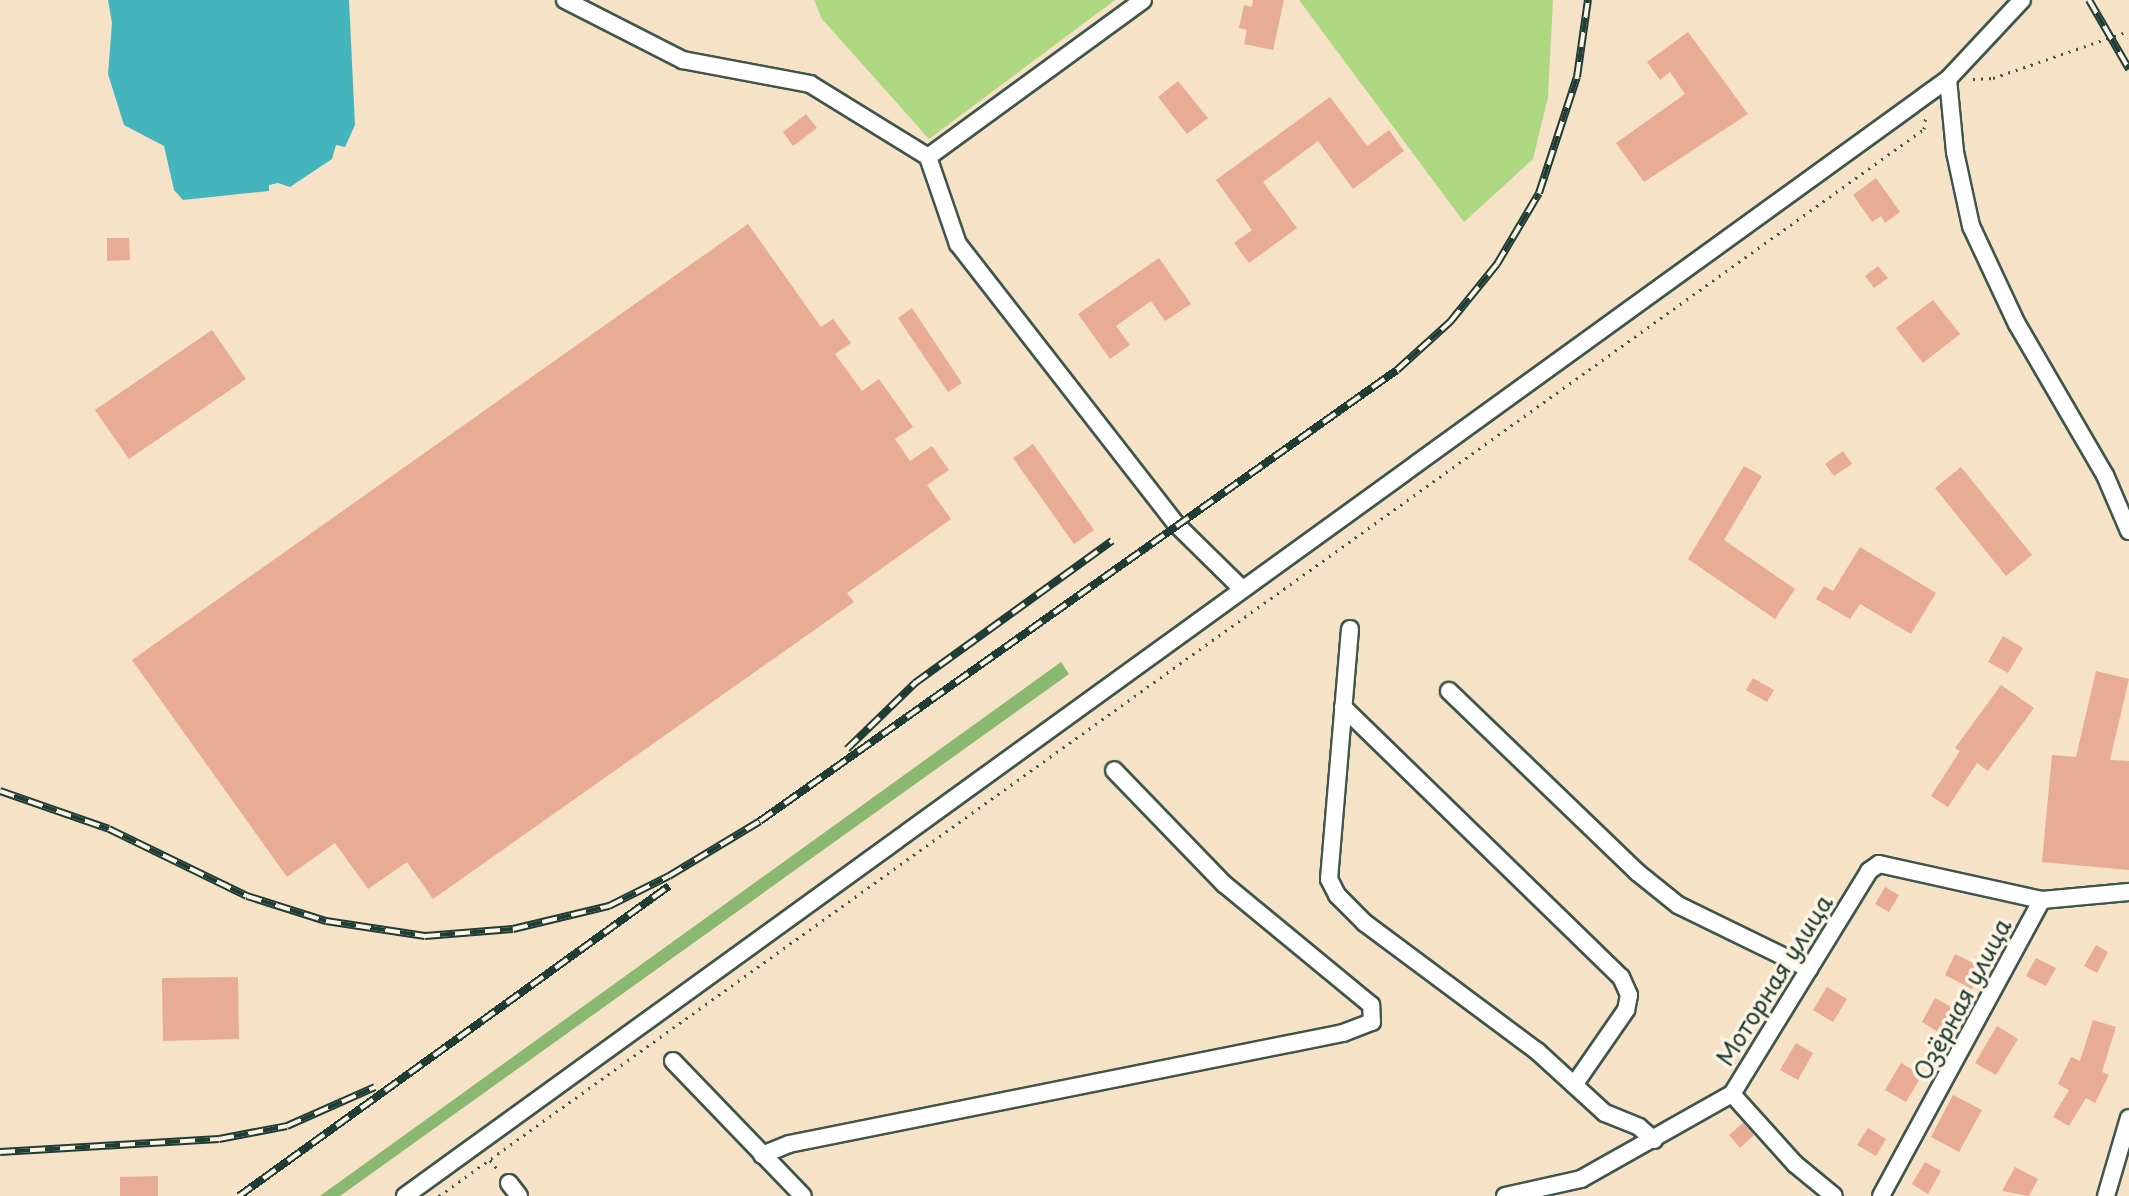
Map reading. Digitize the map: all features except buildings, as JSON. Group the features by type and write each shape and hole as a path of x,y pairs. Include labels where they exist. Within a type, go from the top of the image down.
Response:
{"street":[{"path":"565,0 683,60 810,84 928,157 958,244 1176,524 1240,587"},
{"path":"928,157 1143,0"},
{"path":"405,1196 1240,587 1948,79 2022,0"},
{"path":"1948,79 1955,152 1971,226 2017,324 2105,475 2129,531"},
{"path":"1350,629 1329,879 1337,895 1365,923 1537,1051 1605,1113 1639,1127 1654,1140"},
{"path":"1449,691 1637,872 1678,905 1809,969"},
{"path":"1343,707 1621,977 1629,995 1626,1010 1574,1085"},
{"path":"762,1155 789,1144 1343,1033 1372,1022 1371,1005 1224,884 1114,770"},
{"name":"Моторная улица","path":"1505,1196 1581,1179 1732,1094 1869,871 1879,864 2042,900"},
{"path":"2042,900 2129,892"},
{"name":"Озёрная улица","path":"1881,1196 2042,900"},
{"path":"673,1061 803,1196"},
{"path":"1732,1094 1795,1164 1834,1196"},
{"path":"2106,1196 2129,1118"}],"path":[{"path":"1948,79 1993,78 2129,31"},
{"path":"439,1196 1924,129 1926,115"}],"green space":[{"path":"814,0 1115,0 929,139 822,19"},
{"path":"1299,0 1553,0 1548,97 1533,159 1464,222"},
{"path":"1061,662 1069,674 340,1196 320,1196"}],"water":[{"path":"108,0 349,0 355,125 345,147 336,145 332,159 290,187 278,183 269,185 269,191 183,200 174,190 164,146 124,125 108,74 112,23"}],"railway":[{"path":"0,791 109,829 247,896 326,921 425,936 513,929 609,906 669,876 760,821 1397,370 1450,322 1497,264 1539,193 1577,77 1588,0"},
{"path":"2089,0 2129,69"},
{"path":"847,749 915,683 1112,541"},
{"path":"239,1196 669,886"},
{"path":"0,1152 219,1139 287,1126 375,1087"}]}
